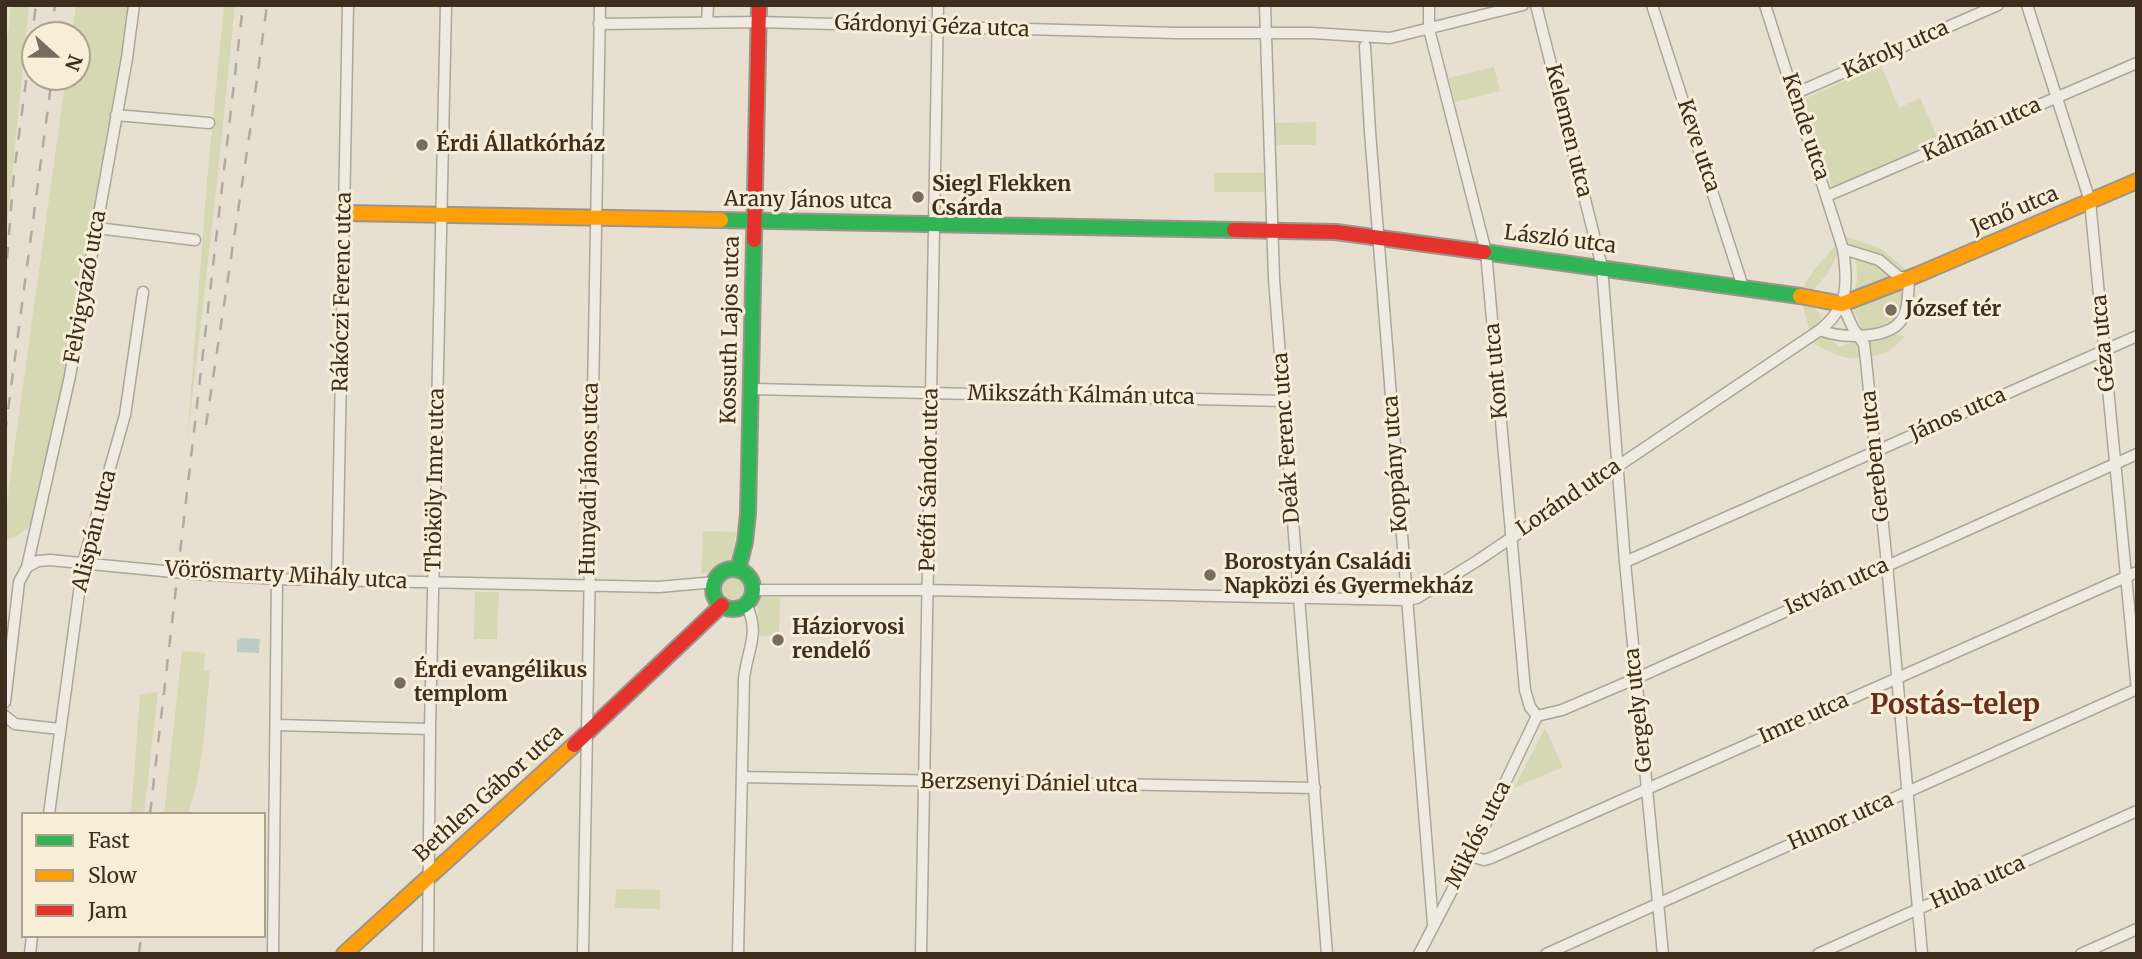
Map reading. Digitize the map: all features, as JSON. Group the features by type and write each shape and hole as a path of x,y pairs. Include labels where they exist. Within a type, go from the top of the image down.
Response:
{"street":[{"name":"Felvigyázó utca","path":"5,702 19,582 27,567 70,376 134,5"},
{"name":"Rákóczi Ferenc utca","path":"337,579 348,5"},
{"name":"Thököly Imre utca","path":"428,954 430,729 446,5"},
{"name":"Hunyadi János utca","path":"583,954 600,5"},
{"path":"707,23 708,5"},
{"name":"Kossuth Lajos utca","path":"738,570 747,529 759,5"},
{"name":"Petőfi Sándor utca","path":"921,954 938,5"},
{"name":"Deák Ferenc utca","path":"1265,5 1271,231 1327,954"},
{"name":"Kont utca","path":"1429,5 1429,29 1486,252 1525,690 1530,708 1537,716"},
{"path":"1352,37 1365,46 1523,5"},
{"name":"Kelemen utca","path":"1536,5 1602,267 1618,466"},
{"name":"Keve utca","path":"1652,5 1743,288"},
{"name":"Kende utca","path":"1765,5 1843,248"},
{"name":"Károly utca","path":"1794,94 1998,5"},
{"name":"Géza utca","path":"2027,5 2090,201 2137,690"},
{"name":"Gárdonyi Géza utca","path":"599,24 758,22 1390,38"},
{"name":"Koppány utca","path":"1365,46 1433,924"},
{"name":"Kálmán utca","path":"1827,196 2137,63"},
{"path":"116,115 209,123"},
{"name":"Jenő utca","path":"1909,279 2137,181"},
{"name":"Arany János utca","path":"345,213 1271,231"},
{"path":"97,228 195,240"},
{"name":"László utca","path":"1271,231 1336,232 1785,293 1842,304"},
{"path":"1843,248 1879,260 1898,276 1909,279 1906,308 1900,322 1886,330 1859,336 1838,337 1820,330 1832,320 1842,304 1845,281 1843,248"},
{"path":"1842,304 1909,279"},
{"name":"Alispán utca","path":"49,812 83,563 125,415 143,292"},
{"path":"1842,304 1859,336"},
{"name":"Loránd utca","path":"1299,597 1406,600 1418,598 1820,330"},
{"name":"Gereben utca","path":"1859,336 1864,344 1887,564 1922,954"},
{"name":"János utca","path":"1625,562 2137,336"},
{"name":"Mikszáth Kálmán utca","path":"751,389 1285,401"},
{"name":"István utca","path":"1537,716 1562,710 1637,678 2137,454"},
{"name":"Gergely utca","path":"1618,466 1663,954"},
{"name":"Vörösmarty Mihály utca","path":"27,567 44,560 277,579 659,587 715,582"},
{"path":"738,570 749,577 753,590 746,604 734,608 722,605 714,595 715,582 721,573 738,570"},
{"name":"Imre utca","path":"1470,856 1484,860 1491,858 2137,572"},
{"path":"273,954 277,579"},
{"path":"753,590 927,590 1299,597"},
{"path":"738,954 744,679 754,638 753,622 746,604"},
{"name":"Bethlen Gábor utca","path":"344,954 587,733 722,605"},
{"name":"Hunor utca","path":"1546,954 2137,690"},
{"path":"5,716 15,724 60,729"},
{"name":"Miklós utca","path":"1419,954 1470,856 1537,716"},
{"path":"276,725 430,729"},
{"name":"Berzsenyi Dániel utca","path":"742,778 1315,788"},
{"name":"Huba utca","path":"1818,954 2137,811"},
{"path":"2081,954 2137,929"}],"green space":[{"path":"11,5 29,5 27,21 21,21 21,86 5,248 5,58"},
{"path":"76,5 130,5 124,58 65,381 34,523 14,538 5,539 5,515 64,91 91,91 91,21 74,21"},
{"path":"224,5 235,5 187,443 207,181"},
{"path":"1881,65 1899,108 1920,98 1939,141 1832,188 1804,99"},
{"path":"1494,67 1500,91 1455,102 1449,78"},
{"path":"1316,122 1316,145 1274,145 1274,123"},
{"path":"1214,173 1264,173 1264,192 1214,192"},
{"path":"1845,236 1881,249 1914,276 1897,271 1883,257 1851,247"},
{"path":"1839,242 1836,257 1824,278 1807,294 1799,293 1817,266"},
{"path":"1856,259 1876,265 1893,278 1854,294 1857,280"},
{"path":"1902,287 1905,289 1904,307 1895,323 1875,331 1860,331 1857,328 1861,326 1856,314 1852,315 1856,305"},
{"path":"1801,299 1822,316 1819,325 1810,332"},
{"path":"1899,334 1905,337 1888,352 1870,357 1868,342 1871,339"},
{"path":"1818,337 1829,339 1840,347 1856,343 1862,357 1842,357 1810,342"},
{"path":"703,531 736,532 732,560 711,573 701,574"},
{"path":"733,577 741,580 744,588 741,596 733,599 725,596 722,588 725,580"},
{"path":"475,592 499,592 497,639 474,639"},
{"path":"761,597 780,598 779,635 760,636 757,602"},
{"path":"182,651 205,653 204,670 210,671 203,743 193,797 189,812 164,812"},
{"path":"158,692 144,812 131,812 140,695"},
{"path":"1545,728 1563,767 1514,788 1543,732"},
{"path":"616,889 660,890 660,909 615,908"}],"shaded area":[{"path":"241,638 260,639 259,653 237,652 237,641"}],"railway":[{"path":"5,283 14,173 36,5"},
{"path":"53,21 55,5"},
{"path":"150,812 243,5"},
{"path":"206,425 267,5"},
{"path":"5,433 50,91"},
{"path":"139,954 141,938"}],"traffic: fast":[{"path":"721,220 1234,230"},
{"path":"738,570 748,514 754,240"},
{"path":"1484,252 1800,296"},
{"path":"733,569 747,575 753,589 747,603 733,609 719,603 713,589 719,575 733,569"}],"traffic: slow":[{"path":"1800,296 1842,304 2137,181"},
{"path":"345,213 721,220"},
{"path":"344,954 574,745"}],"traffic: jam":[{"path":"754,240 759,5"},
{"path":"1234,230 1336,232 1484,252"},
{"path":"574,745 722,605"}],"place":[{"name":"Érdi Állatkórház","path":"422,145"},
{"name":"Siegl Flekken Csárda","path":"918,197"},
{"name":"József tér","path":"1891,310"},
{"name":"Borostyán Családi Napközi és Gyermekház","path":"1210,575"},
{"name":"Háziorvosi rendelő","path":"778,640"},
{"name":"Érdi evangélikus templom","path":"400,683"}],"district":[{"name":"Postás-telep","path":"1955,706"}]}
